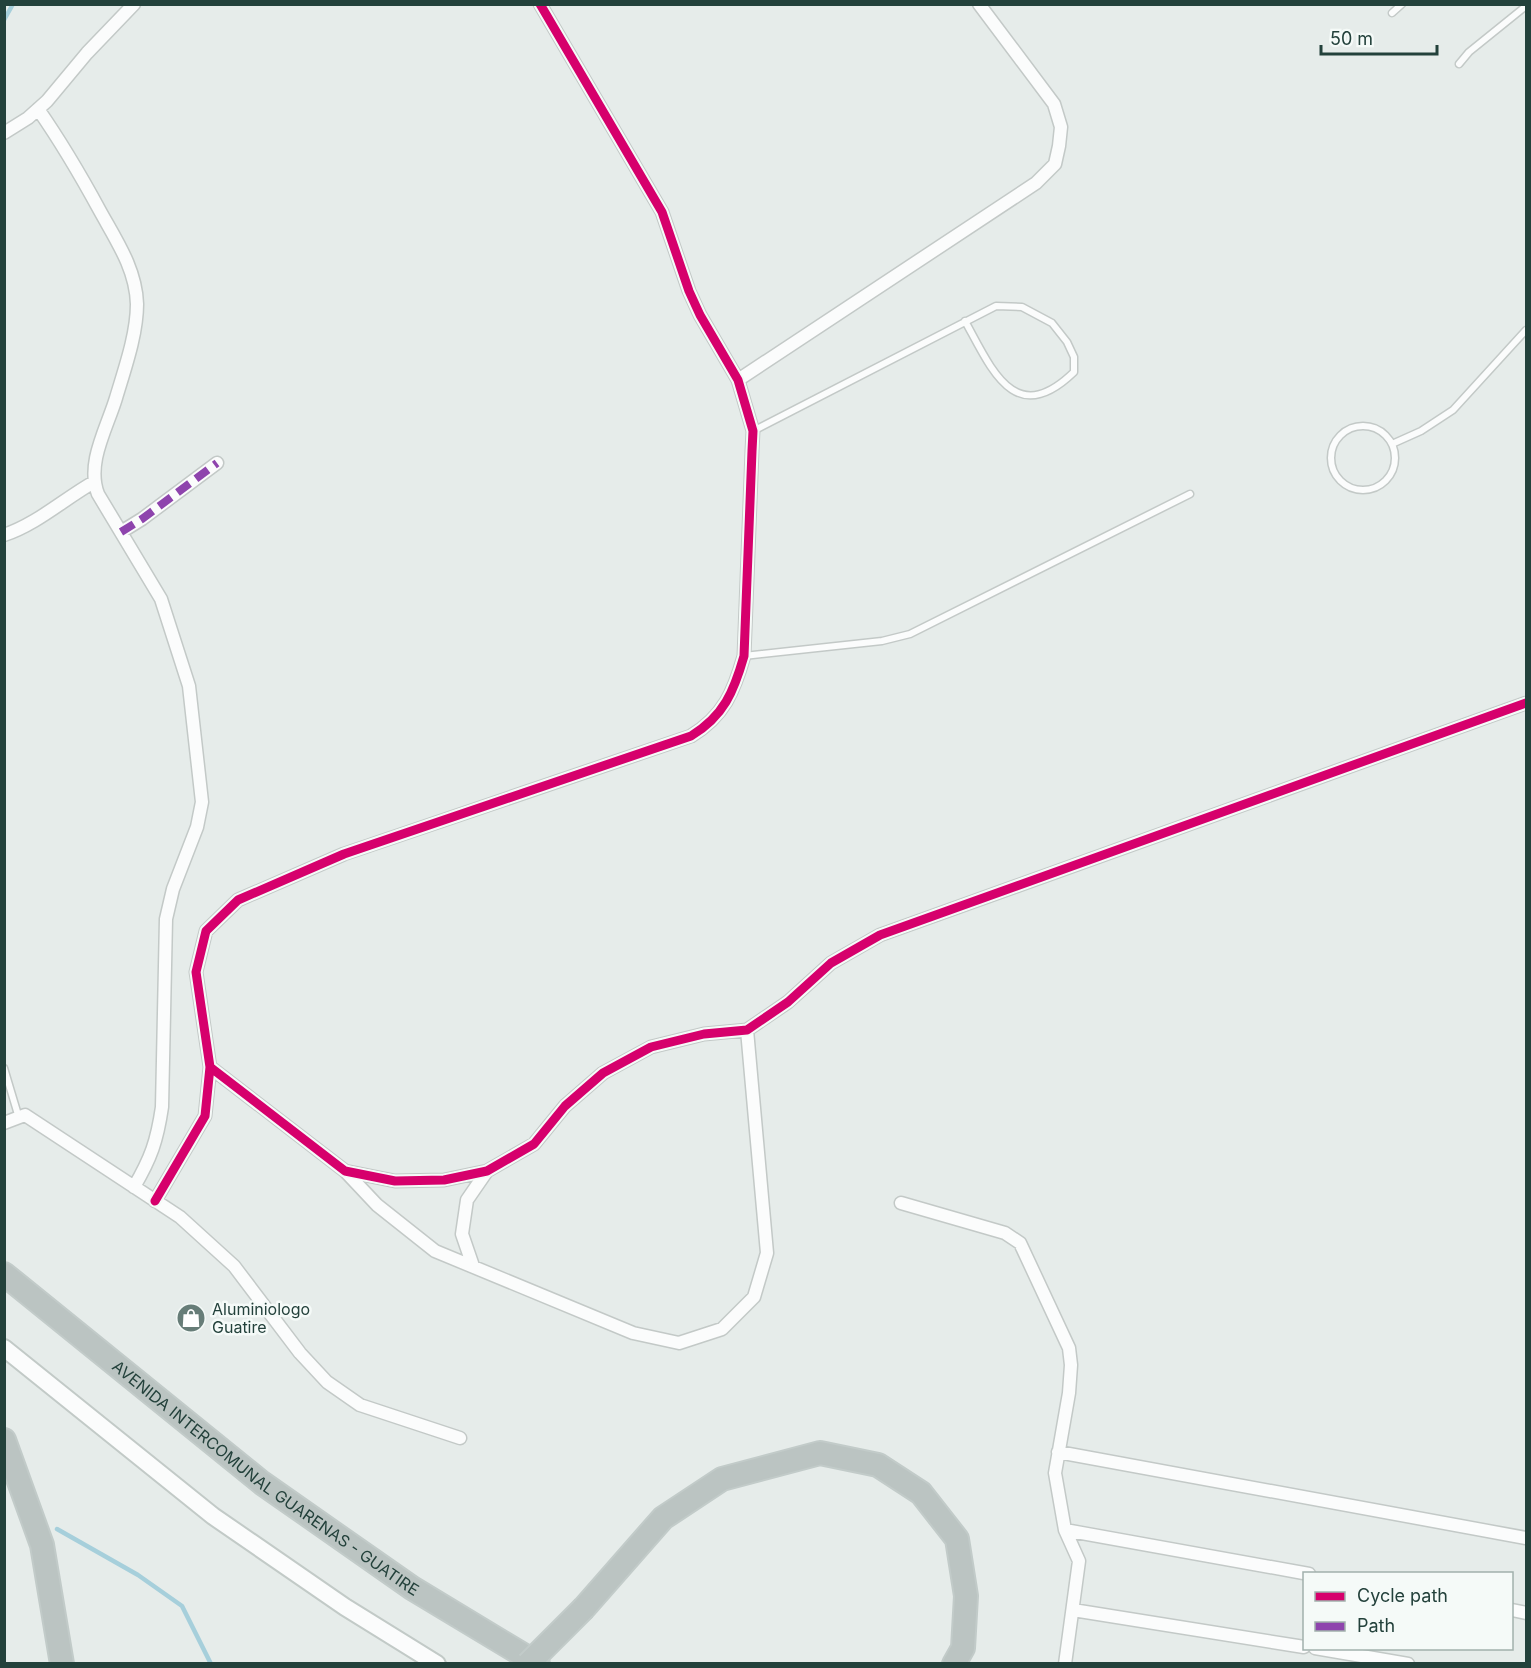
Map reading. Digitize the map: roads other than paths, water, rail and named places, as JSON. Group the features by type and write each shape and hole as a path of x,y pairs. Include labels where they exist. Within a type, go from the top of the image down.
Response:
{"highway":[{"name":"AVENIDA INTERCOMUNAL GUARENAS - GUATIRE","path":"4,1274 262,1483 412,1588 538,1664"},
{"path":"4,1440 42,1545 62,1664"},
{"path":"528,1664 584,1608 663,1518 722,1479 820,1453 878,1465 921,1493 957,1539 966,1596 963,1648 954,1664"}],"main road":[{"path":"4,1348 213,1516 345,1608 437,1664"}],"street":[{"path":"4,133 38,110 87,53 134,4"},
{"path":"154,1201 205,1116 210,1067 196,972 206,931 238,900 344,854 691,736 706,727 728,699 737,681 744,656 753,430 738,380 696,307 662,212 540,4"},
{"path":"738,380 1036,183 1055,164 1061,127 1054,104 979,4"},
{"path":"38,110 67,150 123,252 134,278 137,303 135,327 117,396 97,456 94,482 160,599 189,686 202,802 197,827 173,888 166,919 162,1107 154,1149 134,1187"},
{"path":"122,532 217,463"},
{"path":"4,535 21,529 94,482"},
{"path":"345,1171 395,1181 444,1180 487,1172 534,1144 565,1106 603,1073 651,1047 704,1034 747,1030 788,1002 831,963 880,935 1527,703"},
{"path":"210,1067 345,1171 377,1205 435,1251 633,1333 679,1343 722,1329 754,1298 766,1254 747,1030"},
{"path":"4,1123 25,1115 180,1217 234,1266 300,1353 327,1382 360,1405 460,1438"},
{"path":"473,1266 462,1234 467,1200 487,1172"},
{"path":"902,1203 1005,1233 1020,1243 1069,1348 1070,1393 1055,1473 1065,1530 1079,1562 1065,1664"},
{"path":"1058,1452 1527,1538"},
{"path":"1065,1530 1303,1573"},
{"path":"1073,1610 1303,1647"},
{"path":"1327,1650 1408,1664"}],"lane":[{"path":"1392,13 1402,4"},
{"path":"1460,64 1469,52 1527,6"},
{"path":"753,430 965,321 996,306 1022,307 1052,323 1067,342 1074,357 1074,372 1061,384 1037,395 1022,396 1003,384 988,363 965,321"},
{"path":"1392,444 1421,431 1453,410 1527,330"},
{"path":"1365,425 1373,427 1381,431 1392,444 1395,452 1393,469 1383,483 1377,487 1362,489 1347,485 1335,475 1330,458 1335,441 1348,429 1365,425"},
{"path":"744,656 882,641 910,634 1190,494"},
{"path":"4,1068 19,1118"}],"waterway":[{"path":"4,20 13,4"},
{"path":"57,1529 138,1575 182,1606 211,1664"}],"place":[{"name":"Aluminiologo Guatire","path":"191,1318"}]}
